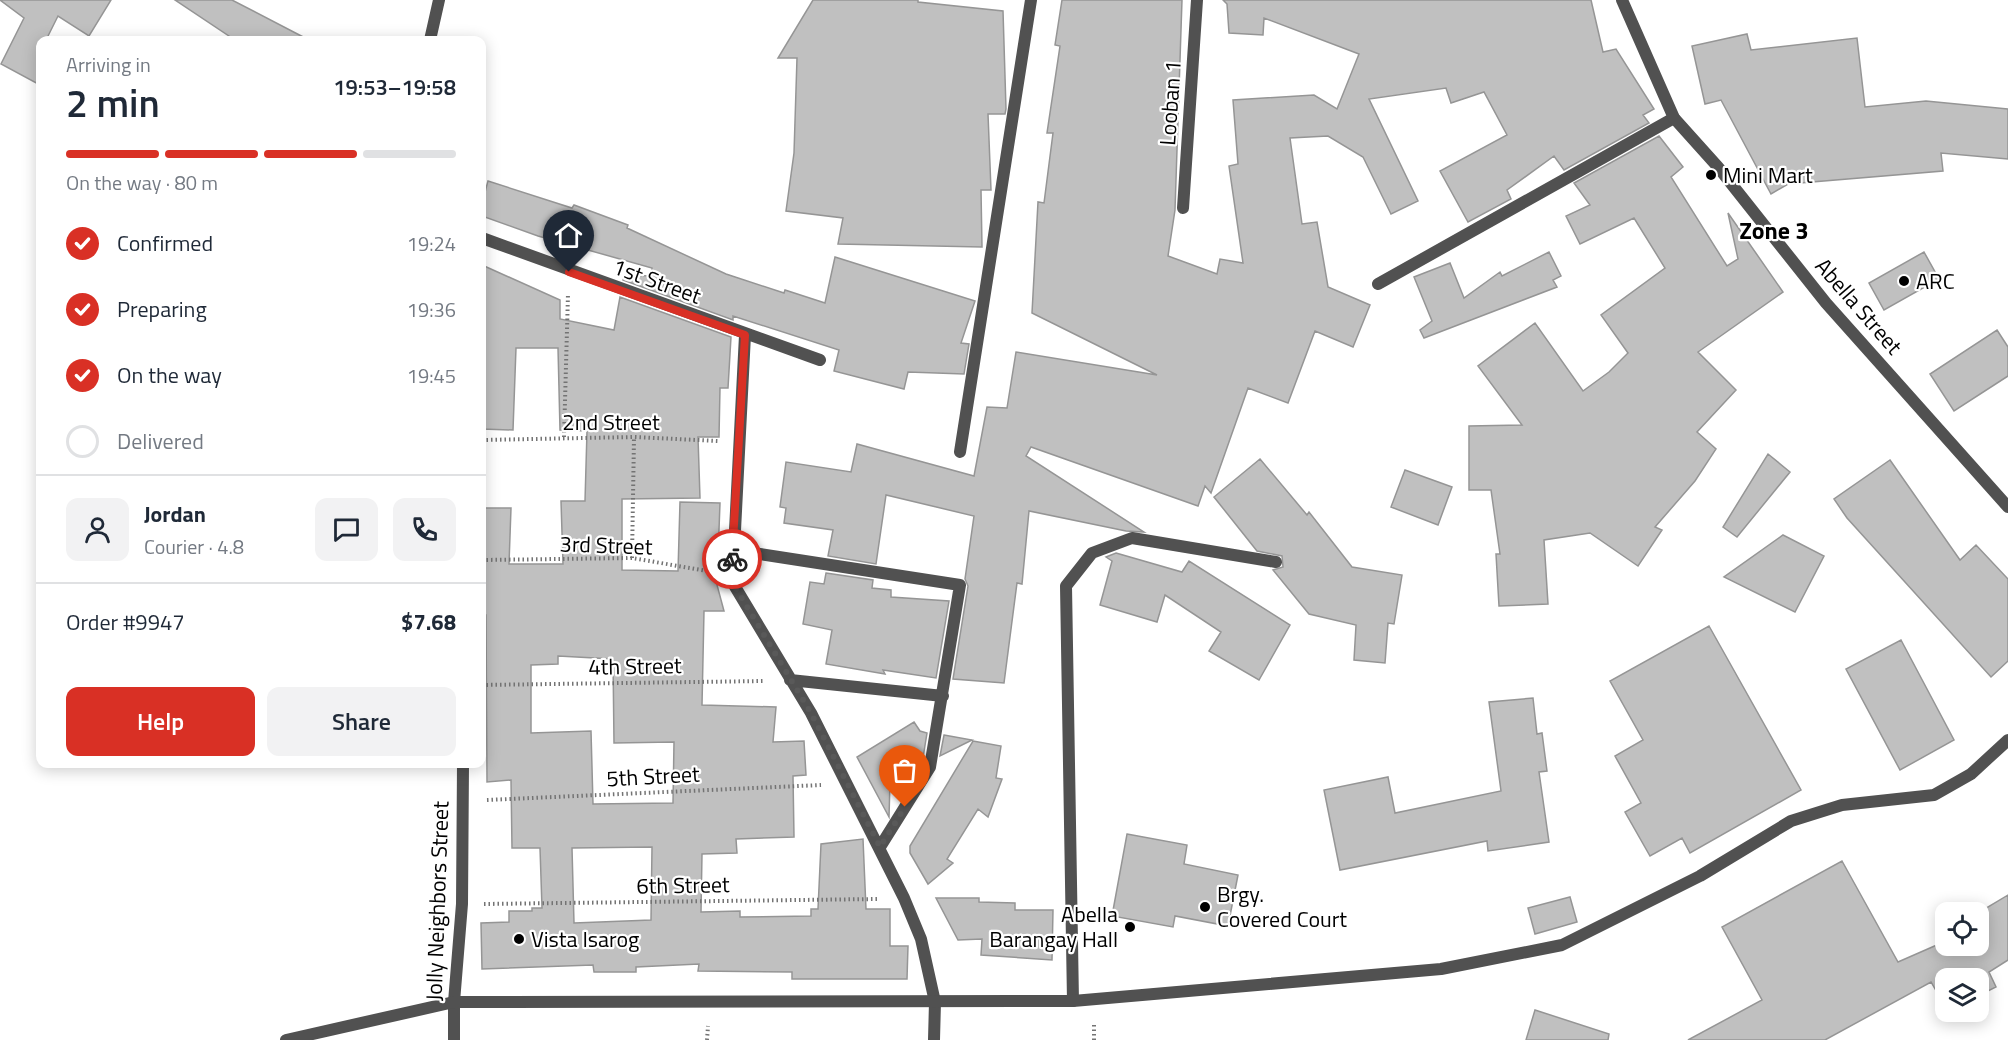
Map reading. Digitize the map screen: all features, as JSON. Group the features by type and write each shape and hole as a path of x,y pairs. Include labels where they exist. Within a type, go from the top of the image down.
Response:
{"street":[{"path":"431,36 439,0"},
{"path":"960,452 1031,0"},
{"name":"Looban 1","path":"1183,208 1197,0"},
{"name":"Abella Street","path":"1622,0 1674,118 1718,167 1826,303 2008,507"},
{"path":"1378,284 1674,118"},
{"name":"1st Street","path":"486,240 569,272 820,360"},
{"path":"745,335 734,550 728,575 811,713 904,898 921,939 935,1002 934,1040"},
{"path":"1073,1001 1066,586 1092,553 1132,538 1276,562"},
{"path":"734,550 960,585 930,767 880,847"},
{"path":"790,680 943,696"},
{"path":"286,1040 454,1002 1073,1001 1441,969 1562,945 1700,876 1791,821 1842,805 1934,795 1971,774 2008,740"},
{"name":"Jolly Neighbors Street","path":"454,1040 454,1002 462,904 463,768"}],"path":[{"path":"564,437 569,272"},
{"path":"632,558 634,437"},
{"name":"2nd Street","path":"486,440 634,437 739,442"},
{"name":"3rd Street","path":"486,560 632,558 728,575"},
{"name":"4th Street","path":"486,685 790,680"},
{"name":"5th Street","path":"462,801 845,784"},
{"name":"6th Street","path":"462,904 904,898"}],"building":[{"path":"0,0 111,0 89,36 58,16 48,36 36,36 36,83 1,64 24,18"},
{"path":"175,0 232,0 301,36 229,36"},
{"path":"813,0 918,0 918,2 1003,11 1006,109 1005,114 988,114 991,190 981,190 982,247 838,244 843,218 786,211 794,153 797,58 778,58"},
{"path":"1062,0 1182,0 1175,210 1168,256 1217,274 1220,259 1243,263 1229,166 1238,164 1233,100 1314,95 1337,109 1359,54 1264,18 1263,35 1229,33 1227,4 1223,0 1591,0 1603,52 1616,49 1654,109 1643,115 1649,123 1564,170 1554,156 1507,190 1511,199 1468,222 1440,171 1507,135 1484,92 1451,103 1446,88 1369,99 1418,201 1391,214 1363,157 1328,136 1290,138 1302,224 1317,222 1328,287 1370,305 1353,347 1315,331 1288,403 1248,388 1211,493 1205,486 1198,506 1031,447 1026,456 1144,532 1126,531 1029,511 1022,584 1017,583 1004,683 953,679 968,586 965,579 974,516 886,495 876,564 828,556 833,530 784,523 786,508 780,507 786,462 851,472 857,444 974,476 987,407 1007,408 1016,352 1157,375 1032,313 1038,202 1044,203 1053,133 1047,133 1060,46 1055,45"},
{"path":"1747,34 1751,50 1857,38 1865,107 1926,101 2008,109 2008,159 1941,153 1943,171 1788,184 1771,194 1721,100 1705,104 1692,46"},
{"path":"1659,136 1683,167 1671,177 1727,266 1738,259 1728,213 1783,292 1698,352 1736,390 1697,432 1716,449 1695,481 1655,527 1662,530 1638,566 1590,533 1544,540 1548,604 1499,606 1496,554 1500,554 1491,490 1469,490 1469,426 1522,425 1478,366 1535,323 1583,391 1609,372 1628,353 1601,315 1665,268 1634,218 1580,244 1566,216 1590,205 1574,183"},
{"path":"488,181 572,208 574,205 628,225 627,228 726,274 784,293 785,290 825,303 835,257 975,301 961,343 969,344 964,374 908,372 904,389 834,371 839,350 733,316 733,320 623,280 624,275 651,276 652,268 538,236 486,217"},
{"path":"1549,252 1561,276 1553,280 1557,287 1424,338 1420,330 1432,321 1414,277 1450,263 1464,298 1500,272 1502,276"},
{"name":"ARC","path":"1924,252 1939,279 1884,310 1869,283"},
{"path":"486,267 560,300 560,319 614,330 620,297 731,337 728,388 720,388 719,437 698,437 700,498 622,499 622,570 678,571 680,502 720,503 718,556 709,555 724,611 704,611 702,705 776,707 773,742 804,741 806,775 793,776 794,837 736,839 737,853 702,854 701,912 740,911 740,917 811,916 811,909 818,909 821,844 863,839 866,909 890,909 890,946 908,946 907,979 792,979 792,972 698,971 699,964 636,967 636,972 594,972 593,965 482,969 481,923 509,922 509,911 532,911 532,908 542,908 540,848 512,848 511,780 487,782 486,508 511,508 509,564 563,564 561,501 585,501 587,431 560,430 558,348 516,348 513,430 486,429","holes":["558,656 613,659 614,743 674,742 673,803 593,804 591,731 531,733 531,665 558,664","652,847 651,920 574,923 572,848"]},
{"path":"1997,330 2008,347 2008,376 1954,411 1930,374"},
{"path":"1768,454 1790,472 1737,537 1723,527"},
{"path":"1260,459 1307,515 1309,512 1352,567 1402,575 1394,624 1388,623 1385,663 1354,660 1356,625 1309,614 1273,570 1283,567 1282,556 1257,551 1214,497"},
{"path":"1890,460 1960,560 1976,545 2008,579 2008,661 1991,677 1847,518 1834,499"},
{"path":"1405,470 1452,487 1438,525 1391,507"},
{"path":"1783,535 1824,556 1795,612 1724,577"},
{"path":"1116,553 1182,572 1189,561 1290,625 1259,680 1209,651 1221,632 1165,595 1157,622 1100,605 1112,561 1106,557"},
{"path":"826,573 873,580 872,588 891,590 891,597 949,601 936,678 883,670 885,674 826,664 832,630 803,624 810,582 824,584"},
{"path":"1709,626 1801,790 1690,853 1682,838 1650,856 1625,812 1641,803 1615,756 1643,740 1610,681"},
{"path":"1901,640 1954,740 1900,770 1846,669"},
{"path":"1533,698 1537,734 1542,733 1547,771 1539,772 1549,842 1488,851 1487,841 1340,870 1324,790 1388,777 1395,813 1501,791 1489,702"},
{"path":"914,722 920,731 927,733 922,764 890,782 889,817 857,757"},
{"path":"944,735 972,740 940,756"},
{"path":"973,741 1001,746 996,778 1002,779 988,817 978,809 947,859 953,863 928,884 910,853 910,846"},
{"path":"1127,834 1187,845 1184,864 1238,875 1228,926 1175,916 1173,927 1112,916"},
{"path":"1842,861 1898,962 1935,946 1935,956 1989,956 1989,906 2008,895 2008,960 1989,972 1989,968 1935,968 1935,989 1931,982 1825,1040 1688,1040 1762,1000 1722,927"},
{"path":"1570,897 1577,922 1535,934 1528,908"},
{"path":"936,898 979,898 979,902 1015,903 1015,910 1053,910 1052,960 981,955 982,939 958,940"},
{"path":"1989,972 1996,987 1989,990"},
{"path":"1535,1010 1609,1034 1608,1040 1526,1040"}],"way so far":[{"path":"732,559 728,575 811,713 845,784 880,847 905,807"}],"place":[{"name":"Mini Mart","path":"1711,175"},
{"name":"ARC","path":"1904,281"},
{"name":"Brgy. Covered Court","path":"1205,907"},
{"name":"Abella Barangay Hall","path":"1130,927"},
{"name":"Vista Isarog","path":"519,939"}],"district":[{"name":"Zone 3","path":"1774,231"}],"route":[{"path":"569,272 745,335 732,559"}]}
